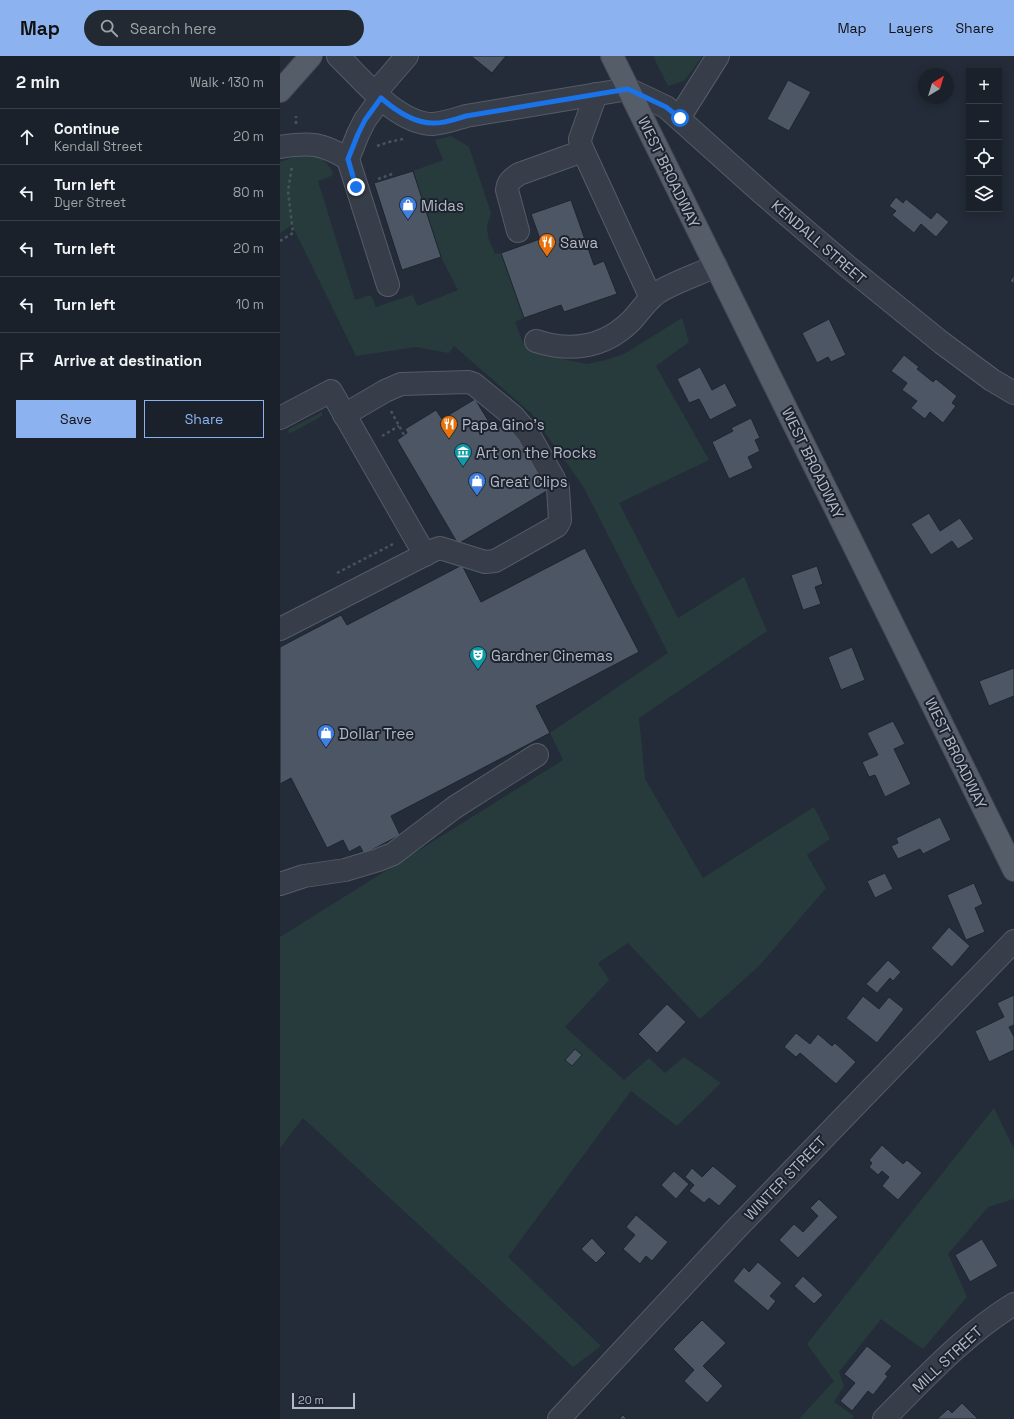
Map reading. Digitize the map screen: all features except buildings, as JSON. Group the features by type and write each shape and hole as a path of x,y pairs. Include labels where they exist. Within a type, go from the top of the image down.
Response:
{"main road":[{"path":"280,91 311,56"},
{"name":"WEST BROADWAY","path":"612,56 1014,870"}],"street":[{"path":"338,56 378,96 399,112 406,116 433,124 466,116 628,89"},
{"path":"388,285 348,159 358,134 378,96 407,56"},
{"path":"680,118 718,56"},
{"name":"KENDALL STREET","path":"628,89 666,107 680,118 763,194 847,266 942,343 992,380 1014,393"},
{"path":"596,94 580,139 583,151 652,298"},
{"path":"286,154 314,144 332,149 348,159"},
{"path":"518,231 507,190 511,179 518,174 583,151"},
{"path":"536,341 550,345 572,348 605,340 614,335 630,322 652,298 661,291 716,266"},
{"path":"280,629 440,548 485,562 495,561 557,526 560,520 558,488 528,433 521,424 474,384 468,382 401,384 380,393 344,415"},
{"path":"280,418 330,391 425,555"},
{"path":"280,884 304,876 345,870 393,854 455,807 538,755"},
{"name":"WINTER STREET","path":"559,1419 735,1230 1014,941"},
{"name":"MILL STREET","path":"884,1419 954,1350 990,1320 1014,1304"}],"path":[{"path":"372,149 389,142 406,139"},
{"path":"280,241 293,233 288,191 286,154"},
{"path":"380,393 404,435"},
{"path":"350,566 412,534"}],"shaded area":[{"path":"653,56 703,56 684,81 668,86"},
{"path":"451,136 469,147 491,213 487,226 488,237 495,254 501,253 524,318 515,322 523,343 539,354 587,364 624,354 682,318 689,342 656,366 709,460 619,503 678,618 744,577 767,631 639,718 645,779 703,878 814,807 830,839 807,855 826,888 759,966 700,1019 628,943 598,963 609,980 565,1027 624,1080 649,1058 665,1073 684,1057 721,1083 677,1126 631,1091 508,1257 601,1346 573,1367 303,1118 280,1148 280,937 563,760 550,733 668,653 583,486 531,413 454,346 449,353 416,347 356,356 292,225 280,233 280,162 302,155 309,154 317,156 324,160 333,173 331,176 318,181 355,300 371,295 376,307 412,295 418,306 458,290 441,257 413,171 443,160 435,140"},
{"path":"322,412 322,416 291,433 288,432 289,429"},
{"path":"994,1108 1014,1149 1014,1199 988,1207 948,1254 967,1297 923,1349 881,1319 839,1372 844,1386 834,1402 854,1416 851,1419 799,1419 834,1381 807,1344"}],"place":[{"name":"Midas","path":"408,220"},
{"name":"Sawa","path":"547,257"},
{"name":"Papa Gino's","path":"449,439"},
{"name":"Art on the Rocks","path":"463,467"},
{"name":"Great Clips","path":"477,496"},
{"name":"Gardner Cinemas","path":"478,670"},
{"name":"Dollar Tree","path":"326,748"}],"route":[{"path":"356,187 348,159 365,120 381,98 406,116 433,124 466,116 628,89 666,107 680,118"}]}
